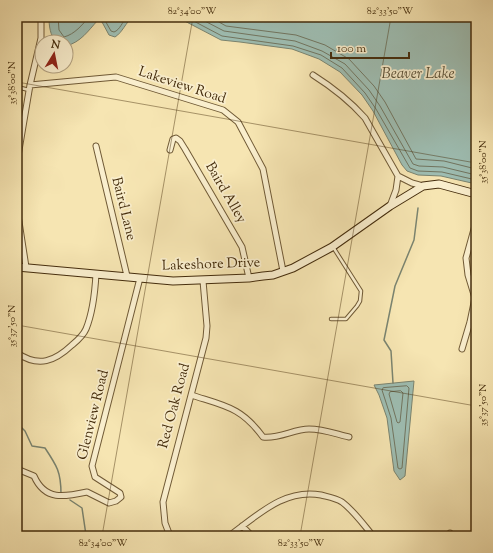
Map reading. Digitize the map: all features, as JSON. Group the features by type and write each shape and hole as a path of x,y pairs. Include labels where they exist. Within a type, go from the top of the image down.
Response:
{"street":[{"path":"17,162 30,87 41,38 42,17"},
{"path":"313,75 327,84 365,118 398,176 412,183 423,186"},
{"name":"Lakeview Road","path":"30,87 116,77 223,110 238,122 263,169 283,271"},
{"name":"Baird Alley","path":"170,150 173,139 176,138 185,149 242,247 249,278"},
{"name":"Baird Lane","path":"96,146 127,276"},
{"path":"390,206 396,190 398,176"},
{"name":"Lakeshore Drive","path":"17,267 26,266 173,281 204,281 273,275 309,260 332,247 390,206 423,186 439,184 476,194"},
{"path":"17,209 26,266"},
{"path":"462,349 475,298 468,275 466,258 476,222"},
{"path":"17,353 33,360 44,361 56,358 82,337 90,317 96,274"},
{"name":"Glenview Road","path":"17,469 34,476 42,490 59,496 87,492 109,503 116,501 121,497 120,493 95,477 92,466 140,278"},
{"name":"Red Oak Road","path":"170,536 165,523 163,502 206,338 207,326 204,281"},
{"path":"191,395 231,408 238,412 254,426 263,437 271,438 308,429 350,437"},
{"path":"229,536 267,508 285,498 299,494 312,493 334,498 340,501 349,508 373,536"},
{"path":"242,526 252,536"}],"lane":[{"path":"17,87 30,87"},
{"path":"331,319 346,319 360,301 361,291 332,247"}],"water":[{"path":"49,17 133,17 115,37 109,35 102,22 98,20 80,39 74,43 74,34 51,34"},
{"name":"Beaver Lake","path":"177,17 476,17 476,184 441,176 418,175 407,171 402,165 373,111 362,95 340,72 319,59 292,49 221,40"},
{"path":"414,381 405,476 400,480 394,471 387,418 374,385"}],"waterway":[{"path":"393,383 391,351 384,340 395,286 414,240 418,208"},
{"path":"17,423 25,431 32,446 45,448 53,460 58,470 61,494"},
{"path":"70,500 82,508 86,535 88,536"}]}
